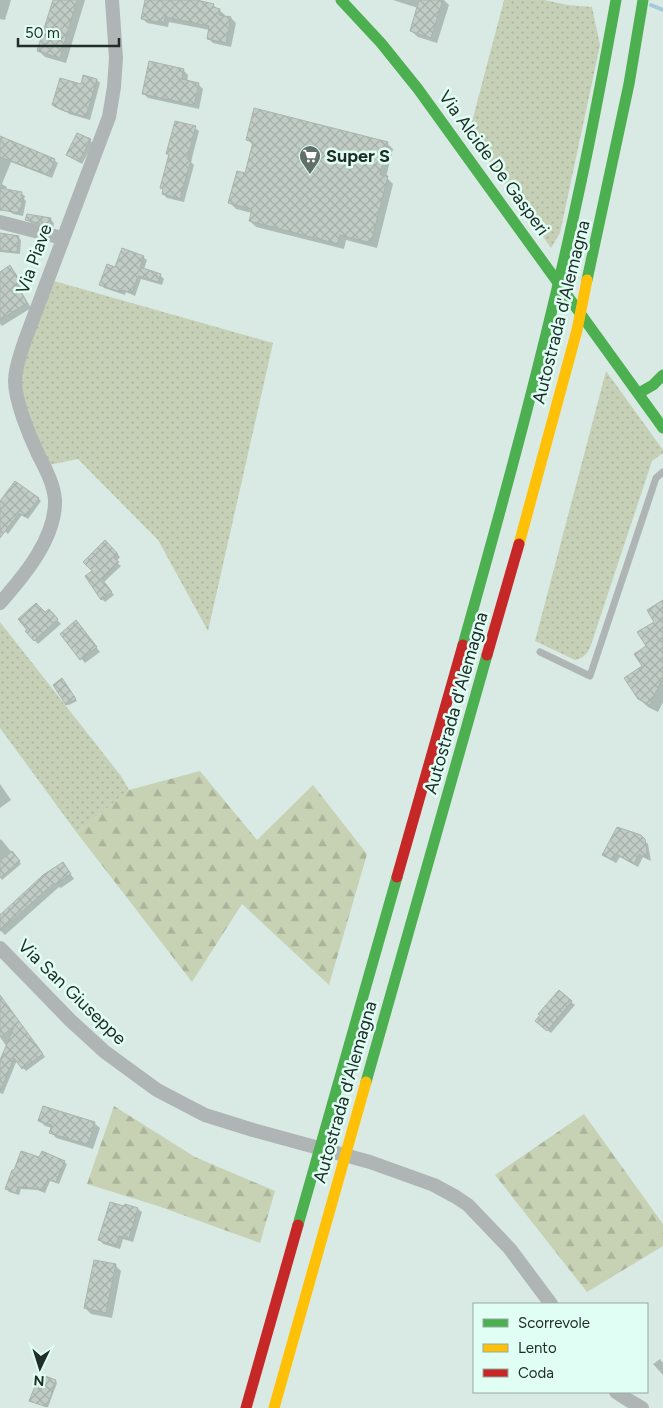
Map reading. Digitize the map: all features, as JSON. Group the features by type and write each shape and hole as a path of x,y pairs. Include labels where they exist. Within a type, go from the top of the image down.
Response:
{"main road":[{"name":"Via Alcide De Gasperi","path":"341,0 388,50 418,88 663,428"},
{"name":"Autostrada d'Alemagna","path":"246,1408 502,504 565,258 616,0"},
{"name":"Autostrada d'Alemagna","path":"274,1408 525,521 577,330 633,64 643,0"},
{"path":"639,393 653,385 663,375"}],"street":[{"name":"Via Piave","path":"0,603 35,558 47,537 54,514 55,499 50,478 29,435 15,380 24,340 109,117 114,88 116,58 112,0"},
{"path":"0,222 62,238"},
{"name":"Via San Giuseppe","path":"0,948 70,1020 105,1052 157,1090 205,1115 370,1162 434,1185 456,1196 468,1205 510,1249 551,1303"},
{"path":"617,1393 642,1408"}],"lane":[{"path":"540,652 590,676 656,478 663,472"}],"green space":[{"path":"504,0 544,0 592,7 600,45 560,233 551,248 469,133"},
{"path":"47,279 273,343 208,631 158,540 78,459 44,466 16,390"},
{"path":"606,371 663,450 663,453 652,461 590,648 584,656 575,660 535,641"},
{"path":"0,622 121,776 129,790 77,833 0,728"},
{"path":"200,771 257,840 313,785 367,854 329,985 242,904 192,982 77,833 129,790"},
{"path":"114,1106 195,1157 275,1191 260,1243 158,1206 87,1184"},
{"path":"584,1114 663,1224 663,1246 587,1292 495,1175"}],"building":[{"path":"53,0 77,0 60,58 37,51"},
{"path":"145,0 197,0 214,4 213,7 220,9 219,15 231,17 226,43 207,39 209,26 165,17 164,23 141,19"},
{"path":"419,0 443,0 431,38 410,31"},
{"path":"149,61 184,69 182,79 199,83 194,105 142,94"},
{"path":"83,75 97,79 86,117 64,111 52,105 60,78 81,84"},
{"name":"Super S","path":"254,108 388,142 380,175 388,176 371,243 340,235 338,244 249,221 252,209 228,203 237,171 245,173 253,142 246,140"},
{"path":"175,121 196,126 187,159 191,160 180,199 162,194 163,189 160,188 169,154 166,154"},
{"path":"77,133 91,139 79,161 66,155"},
{"path":"0,136 55,159 49,175 0,157"},
{"path":"0,188 22,192 20,213 0,210"},
{"path":"27,214 51,218 50,226 25,220"},
{"path":"0,233 19,236 17,252 0,250"},
{"path":"122,248 144,256 140,267 161,274 158,282 138,276 132,293 122,290 121,292 99,285 107,264 115,267"},
{"path":"10,265 20,282 16,284 27,303 0,320 0,272"},
{"path":"15,481 39,498 25,517 19,513 0,538 0,501"},
{"path":"105,540 118,554 114,558 119,562 102,579 112,592 101,600 85,576 92,571 83,562"},
{"path":"663,600 663,681 660,683 650,705 638,699 624,678 642,666 634,654 646,646 637,632 654,622 647,610"},
{"path":"36,603 45,612 49,609 58,619 34,641 18,619"},
{"path":"76,620 97,647 80,660 60,634"},
{"path":"62,678 76,699 66,705 53,685"},
{"path":"617,827 641,835 645,839 648,859 639,854 634,864 616,854 612,860 602,855"},
{"path":"12,851 20,861 0,878 0,861"},
{"path":"63,862 71,874 55,885 54,883 0,931 0,915 43,875"},
{"path":"559,990 572,1001 547,1031 535,1021 540,1015 538,1014"},
{"path":"0,995 43,1054 22,1069 14,1058 0,1091 0,1060 14,1027 0,1037"},
{"path":"43,1106 95,1122 88,1145 49,1133 52,1125 38,1121"},
{"path":"21,1151 39,1157 42,1151 65,1161 56,1182 48,1179 42,1191 34,1188 18,1187 16,1193 5,1189"},
{"path":"110,1202 138,1208 129,1239 119,1236 116,1246 98,1240"},
{"path":"94,1260 116,1264 106,1313 84,1308"},
{"path":"40,1374 56,1380 47,1407 29,1401"}],"waterway":[{"path":"651,5 663,10"}],"traffic: fast":[{"path":"341,0 381,43 418,89 663,428"},
{"path":"463,645 511,472 555,299 586,159 616,0"},
{"path":"587,280 629,84 643,0"},
{"path":"639,393 653,385 663,375"},
{"path":"366,1082 487,655"},
{"path":"298,1225 397,877"}],"traffic: slow":[{"path":"519,544 577,330 587,280"},
{"path":"274,1408 366,1082"}],"traffic: jam":[{"path":"487,655 519,544"},
{"path":"397,877 463,645"},
{"path":"246,1408 298,1225"}],"place":[{"name":"Super S","path":"310,175"}]}
